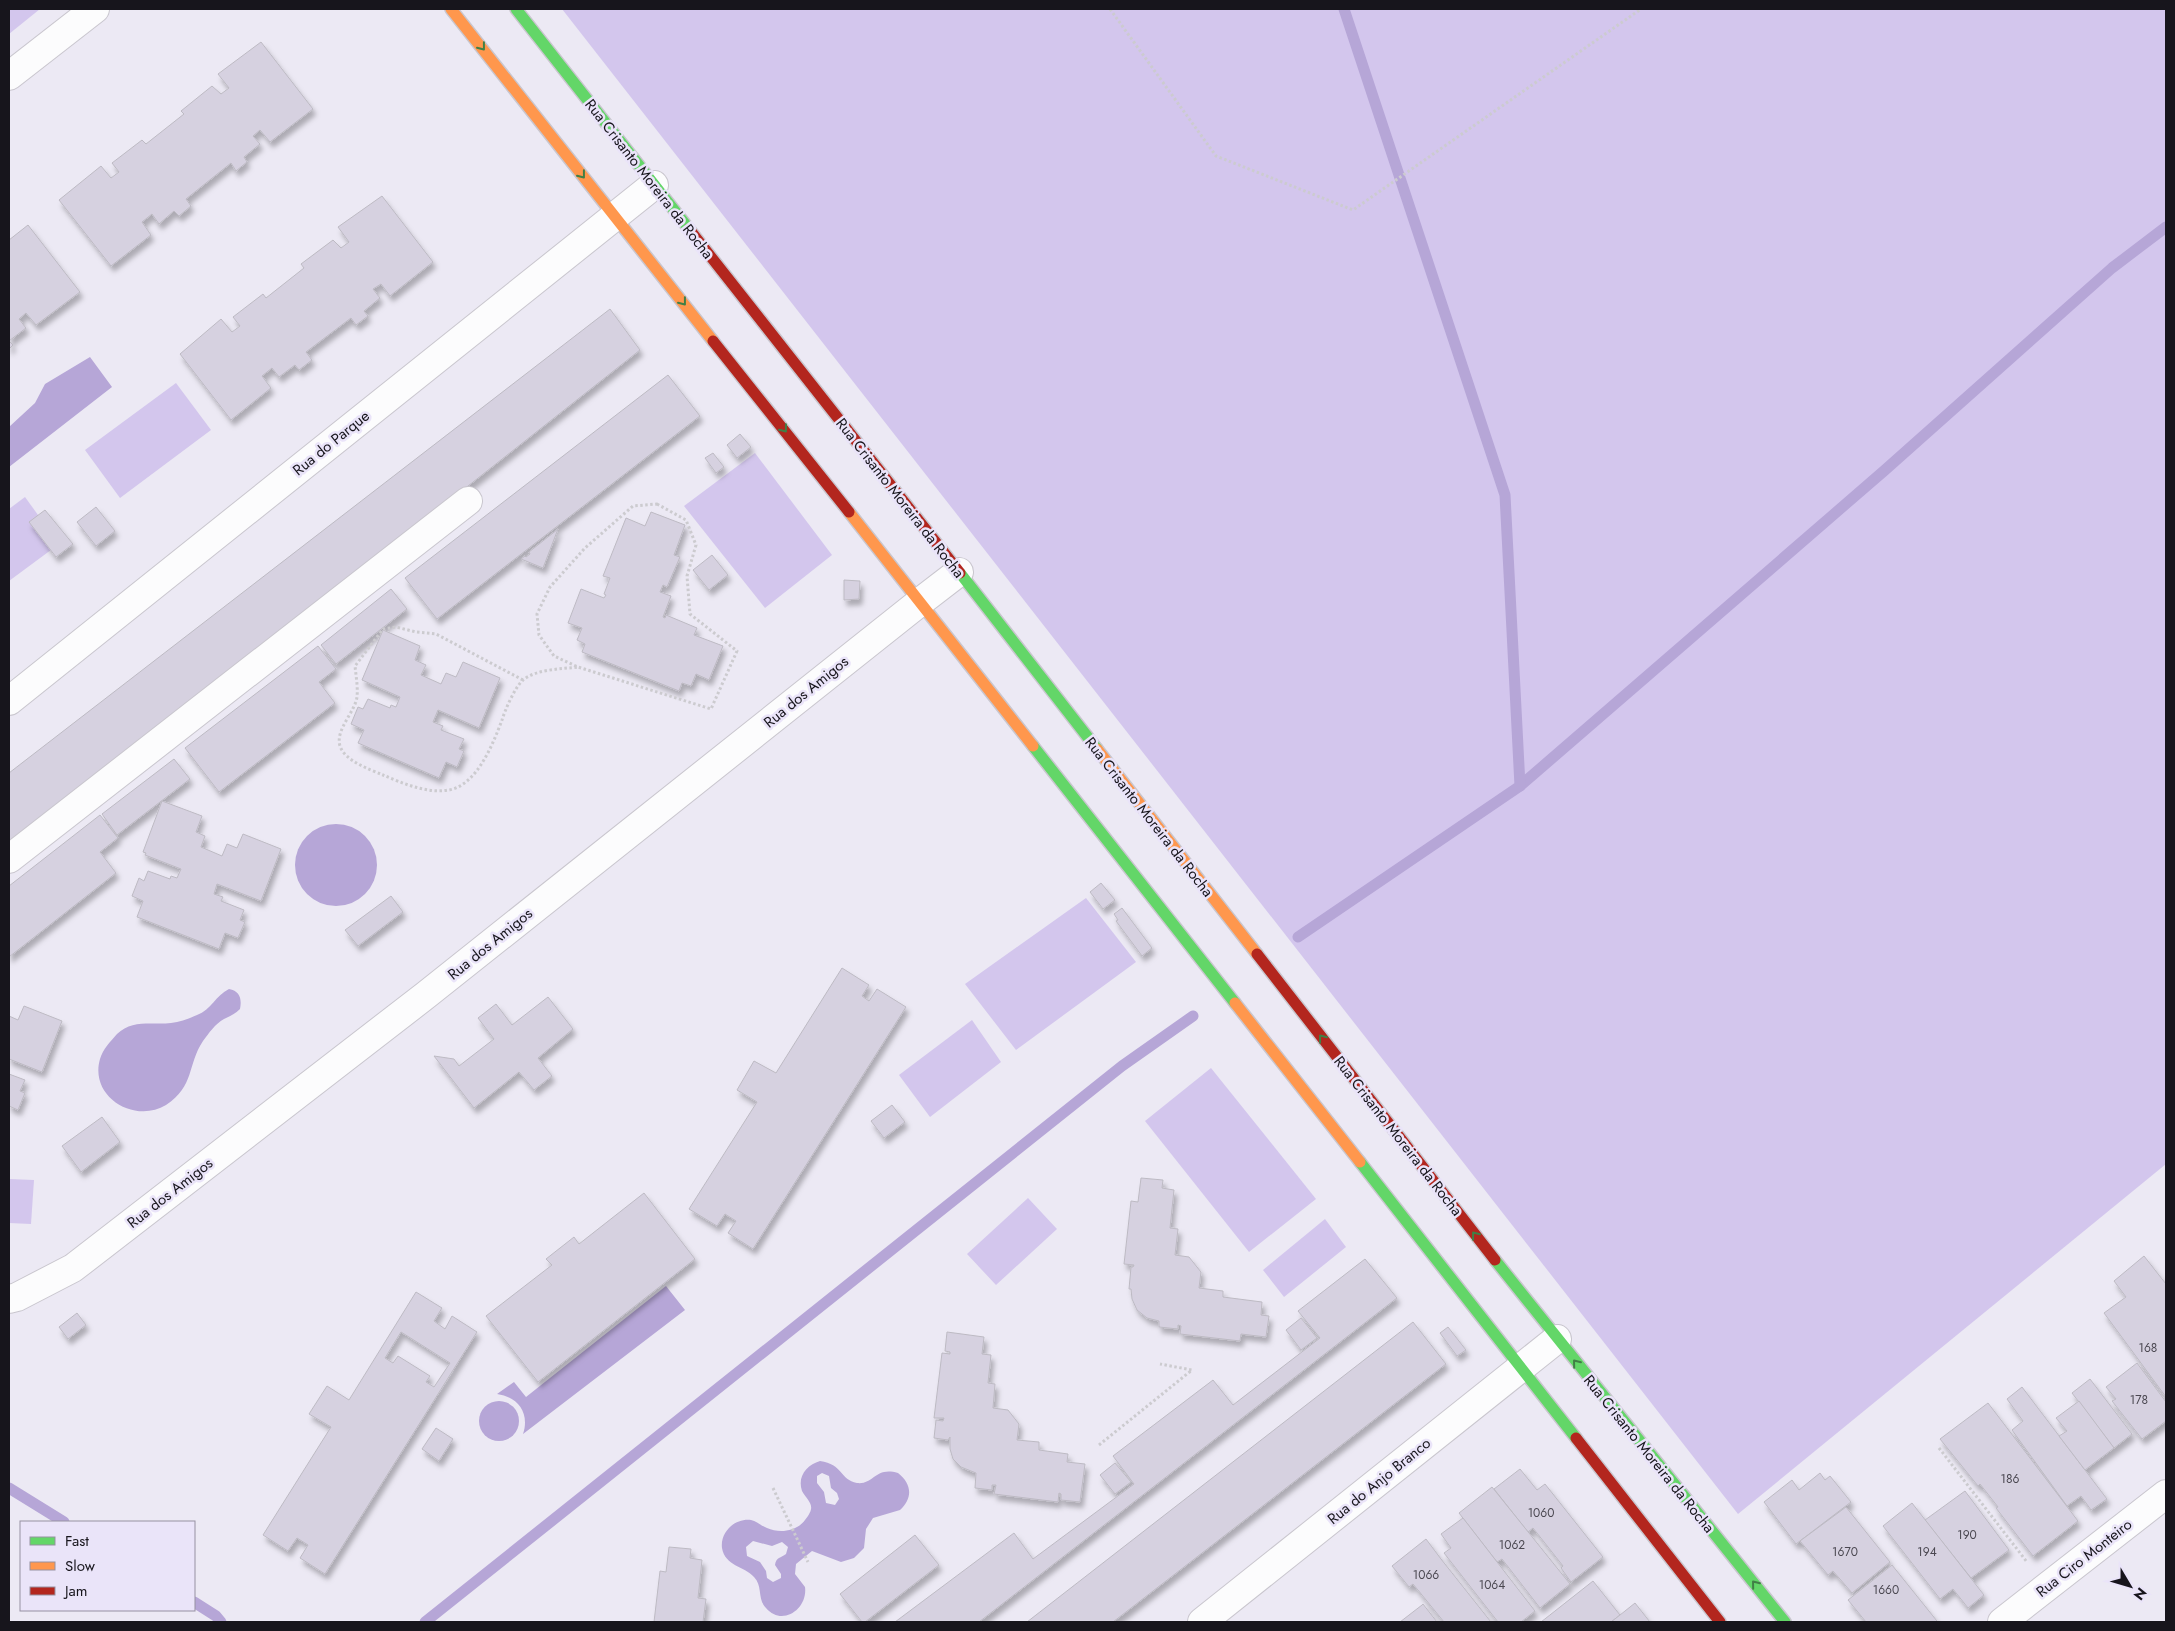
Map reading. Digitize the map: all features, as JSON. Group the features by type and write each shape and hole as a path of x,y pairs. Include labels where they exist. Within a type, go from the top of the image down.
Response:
{"main road":[{"path":"451,9 920,602 1720,1622"},
{"name":"Rua Crisanto Moreira da Rocha","path":"516,9 959,572 1557,1339 1785,1622"}],"street":[{"path":"9,76 95,9"},
{"name":"Rua do Parque","path":"9,701 654,185"},
{"path":"9,859 468,501"},
{"name":"Rua dos Amigos","path":"9,1299 17,1297 73,1268 426,995 959,572"},
{"name":"Rua do Anjo Branco","path":"1202,1622 1557,1339"},
{"name":"Rua Ciro Monteiro","path":"2002,1622 2166,1494"}],"path":[{"path":"1110,9 1216,156 1353,210 1641,9"},
{"path":"523,680 436,634 396,627 383,629 355,666 357,698 342,730 339,744 344,755 402,783 425,790 449,790 469,780 496,735 505,712 523,680 547,670 578,667 712,709 737,651 690,614 687,576 696,545 686,520 657,504 633,506 585,548 550,588 537,614 540,636 554,656 578,667"},
{"path":"1099,1445 1192,1370 1160,1364"},
{"path":"1939,1448 2047,1587"},
{"path":"773,1488 808,1562"}],"shaded area":[{"path":"9,9 40,9 9,34"},
{"path":"562,9 2166,9 2166,1164 1738,1514"},
{"path":"90,357 112,387 9,467 9,427 35,403 45,384"},
{"path":"176,383 211,430 120,498 85,450"},
{"path":"755,453 832,555 765,608 684,506"},
{"path":"25,497 59,544 9,581 9,509"},
{"path":"336,824 352,827 365,836 374,849 377,865 374,881 365,894 352,903 336,906 320,903 307,894 298,881 295,865 298,849 307,836 320,827"},
{"path":"1086,898 1136,962 1016,1050 965,984"},
{"path":"229,989 238,994 241,1002 240,1009 218,1023 203,1041 186,1083 175,1098 166,1105 154,1110 141,1111 129,1109 117,1103 108,1095 101,1085 98,1073 100,1059 117,1034 123,1029 136,1024 171,1023 190,1018 202,1013"},
{"path":"972,1020 1001,1062 930,1117 899,1075"},
{"path":"1211,1068 1316,1199 1249,1252 1145,1121"},
{"path":"9,1179 34,1180 31,1224 9,1223"},
{"path":"1028,1198 1057,1229 996,1285 967,1254"},
{"path":"1325,1219 1346,1247 1284,1297 1263,1270"},
{"path":"666,1286 685,1310 523,1434 525,1419 520,1407 511,1399 497,1394 514,1382 526,1397"},
{"path":"503,1401 510,1404 516,1410 519,1421 518,1429 510,1438 503,1441 495,1441 488,1438 480,1429 479,1417 482,1410 491,1402"},
{"path":"820,1461 833,1465 847,1479 857,1483 863,1483 884,1472 898,1473 903,1477 908,1486 909,1496 900,1510 873,1518 866,1529 864,1548 854,1558 841,1562 812,1551 796,1564 795,1574 805,1587 805,1595 793,1613 779,1616 772,1613 763,1604 757,1581 754,1577 727,1559 722,1548 723,1537 730,1527 739,1521 745,1520 751,1520 777,1531 793,1529 802,1524 811,1511 811,1504 802,1491 802,1476 807,1468","holes":["822,1473 829,1476 831,1488 837,1493 839,1499 835,1505 826,1503 824,1492 817,1483 817,1476","753,1541 772,1546 782,1542 788,1547 786,1554 778,1559 775,1565 781,1574 781,1578 773,1582 767,1578 766,1571 760,1562 747,1556 746,1547"]}],"building":[{"path":"261,42 313,109 270,142 260,130 253,136 260,144 244,157 247,162 236,171 231,163 186,199 191,206 179,216 174,211 159,224 152,214 142,222 151,235 111,266 59,200 101,166 111,178 119,172 112,163 142,140 146,144 184,114 181,111 212,86 221,94 229,88 218,74"},
{"path":"382,196 433,262 390,296 381,284 373,289 380,298 364,311 368,316 356,325 351,318 306,352 312,360 299,370 295,365 279,377 272,368 262,376 271,388 231,420 180,354 221,319 232,332 240,326 233,317 263,294 266,298 304,268 301,264 333,240 341,248 349,242 338,227"},
{"path":"28,225 80,292 36,325 26,313 19,319 26,328 9,341 9,240"},
{"path":"610,309 640,350 9,849 9,773"},
{"path":"9,341 13,345 9,349"},
{"path":"668,375 700,416 437,619 405,578"},
{"path":"740,434 751,447 737,458 727,445"},
{"path":"713,453 724,467 716,473 705,458"},
{"path":"96,507 115,531 96,546 77,522"},
{"path":"45,510 73,544 56,557 29,522"},
{"path":"651,512 685,525 674,555 680,557 667,587 663,585 660,592 671,596 663,617 665,618 666,615 697,628 694,635 723,646 709,680 696,674 691,686 682,683 679,691 582,652 585,644 577,640 582,628 568,623 581,589 604,598 606,595 604,594 610,578 603,576 626,518 645,526"},
{"path":"558,529 543,568 521,559 530,554 529,552"},
{"path":"712,555 728,575 709,590 693,570"},
{"path":"844,580 860,581 859,599 844,600"},
{"path":"391,589 407,609 336,664 321,645"},
{"path":"383,630 420,646 415,660 426,665 421,675 441,684 446,673 456,677 463,662 500,678 479,728 438,710 433,722 443,726 441,730 464,739 459,749 464,751 457,767 446,762 439,778 358,743 364,730 351,724 358,707 363,709 368,699 390,708 391,705 396,707 400,697 362,680"},
{"path":"318,646 336,669 319,682 335,703 219,792 185,748"},
{"path":"174,759 190,779 117,835 102,814"},
{"path":"162,801 202,816 196,832 205,836 201,847 222,856 227,844 237,848 243,834 281,849 261,901 217,884 214,894 223,897 221,901 244,910 240,920 245,922 238,938 225,933 219,949 137,917 143,901 132,896 139,878 144,881 148,871 170,879 171,876 177,878 181,869 145,855 146,853 143,852"},
{"path":"100,815 118,838 100,852 116,873 9,957 9,886"},
{"path":"1101,883 1115,900 1103,909 1090,892"},
{"path":"391,896 403,912 358,946 345,930"},
{"path":"1122,908 1152,948 1142,956 1116,921 1118,920 1114,914"},
{"path":"842,968 869,985 862,996 869,1001 877,989 906,1007 753,1249 728,1233 736,1221 725,1214 717,1226 689,1209 757,1102 737,1090 754,1061 776,1073"},
{"path":"548,997 573,1029 538,1058 552,1076 534,1090 519,1072 474,1108 434,1056 454,1059 459,1066 494,1039 478,1018 496,1004 512,1025"},
{"path":"24,1006 62,1021 42,1072 9,1059 9,1016 18,1020"},
{"path":"9,1074 25,1080 20,1091 25,1093 18,1110 9,1106"},
{"path":"892,1105 905,1122 884,1138 871,1121"},
{"path":"102,1117 120,1142 81,1172 62,1146"},
{"path":"1141,1178 1163,1180 1162,1188 1174,1190 1170,1228 1178,1229 1175,1255 1189,1257 1201,1272 1199,1288 1223,1291 1223,1297 1262,1302 1261,1315 1269,1316 1266,1337 1241,1334 1240,1341 1180,1334 1181,1326 1178,1325 1178,1329 1159,1327 1159,1321 1147,1318 1137,1310 1132,1299 1131,1289 1129,1289 1131,1267 1134,1265 1124,1264 1131,1201 1138,1202"},
{"path":"644,1193 695,1259 538,1382 486,1316 552,1265 546,1259 574,1237 579,1244"},
{"path":"2144,1256 2166,1284 2166,1397 2104,1313 2126,1297 2114,1281"},
{"path":"1365,1259 1397,1298 979,1622 895,1622 1014,1533 1033,1559 1134,1484 1113,1456 1213,1380 1233,1405 1320,1338 1298,1311"},
{"path":"416,1292 442,1308 434,1321 445,1329 452,1316 477,1332 325,1574 300,1558 308,1545 297,1538 288,1551 263,1535 331,1427 309,1414 327,1386 349,1400","holes":["401,1332 450,1363 434,1387 426,1382 430,1376 398,1356 393,1363 385,1358"]},
{"path":"77,1313 86,1325 68,1339 59,1327"},
{"path":"1301,1318 1317,1338 1301,1350 1286,1330"},
{"path":"1413,1322 1446,1364 1113,1622 1027,1622"},
{"path":"1448,1327 1466,1350 1457,1356 1440,1333"},
{"path":"947,1332 984,1337 982,1354 991,1355 988,1383 995,1384 993,1408 1008,1410 1019,1424 1017,1440 1039,1442 1039,1450 1068,1454 1067,1462 1085,1464 1080,1502 1061,1500 1061,1494 1059,1493 1058,1502 994,1494 996,1485 992,1485 992,1490 975,1488 976,1473 961,1467 953,1459 950,1449 950,1437 948,1440 934,1438 936,1420 943,1421 944,1418 934,1418 942,1353 950,1354 950,1352 945,1351"},
{"path":"2137,1363 2166,1402 2166,1421 2142,1439 2112,1401 2116,1399 2106,1387"},
{"path":"2090,1379 2132,1434 2114,1448 2072,1393"},
{"path":"2022,1387 2107,1499 2091,1510 2081,1496 2067,1506 2012,1430 2023,1421 2007,1399"},
{"path":"2079,1401 2114,1448 2085,1470 2059,1436 2067,1431 2056,1418"},
{"path":"1988,1403 2078,1521 2033,1556 1980,1484 1978,1486 1940,1439"},
{"path":"436,1428 453,1439 439,1461 422,1449"},
{"path":"1115,1463 1131,1482 1115,1494 1100,1475"},
{"path":"1520,1469 1537,1490 1545,1484 1603,1557 1571,1582 1561,1568 1563,1566 1533,1528 1528,1532 1494,1489"},
{"path":"1820,1473 1825,1480 1830,1476 1851,1502 1796,1544 1764,1502 1792,1480 1799,1490"},
{"path":"1492,1487 1570,1584 1540,1608 1502,1559 1497,1562 1459,1513"},
{"path":"1965,1491 2009,1550 1971,1578 1925,1520"},
{"path":"1912,1503 1984,1595 1968,1608 1953,1589 1940,1599 1883,1526"},
{"path":"1846,1507 1890,1562 1852,1593 1833,1571 1828,1575 1800,1541"},
{"path":"1463,1518 1535,1611 1521,1622 1498,1622 1444,1553 1451,1548 1441,1534"},
{"path":"915,1535 939,1565 865,1622 862,1622 840,1594"},
{"path":"1426,1539 1491,1622 1444,1622 1413,1584 1409,1587 1392,1566"},
{"path":"669,1547 691,1549 690,1558 702,1560 698,1598 706,1599 703,1622 654,1622 660,1571 666,1572"},
{"path":"1892,1565 1936,1622 1866,1622 1848,1600"},
{"path":"1593,1581 1620,1615 1611,1622 1541,1622"},
{"path":"1635,1603 1650,1622 1611,1622 1620,1615"},
{"path":"1422,1605 1437,1622 1400,1622"}],"waterway":[{"path":"1298,937 1520,786 1505,495 1344,9"},
{"path":"1520,786 1885,470 2112,268 2166,227"},
{"path":"425,1622 1122,1066 1193,1016"},
{"path":"9,1488 62,1521"},
{"path":"195,1603 216,1616 221,1622"}],"traffic: fast":[{"path":"516,9 689,229"},
{"path":"960,573 1097,749"},
{"path":"1033,746 1235,1003"},
{"path":"1360,1162 1576,1438"},
{"path":"1495,1260 1785,1622"}],"traffic: slow":[{"path":"451,9 713,341"},
{"path":"849,512 1033,746"},
{"path":"1097,749 1257,954"},
{"path":"1235,1003 1360,1162"}],"traffic: jam":[{"path":"689,229 960,573"},
{"path":"713,341 849,512"},
{"path":"1257,954 1495,1260"},
{"path":"1576,1438 1720,1622"}]}
